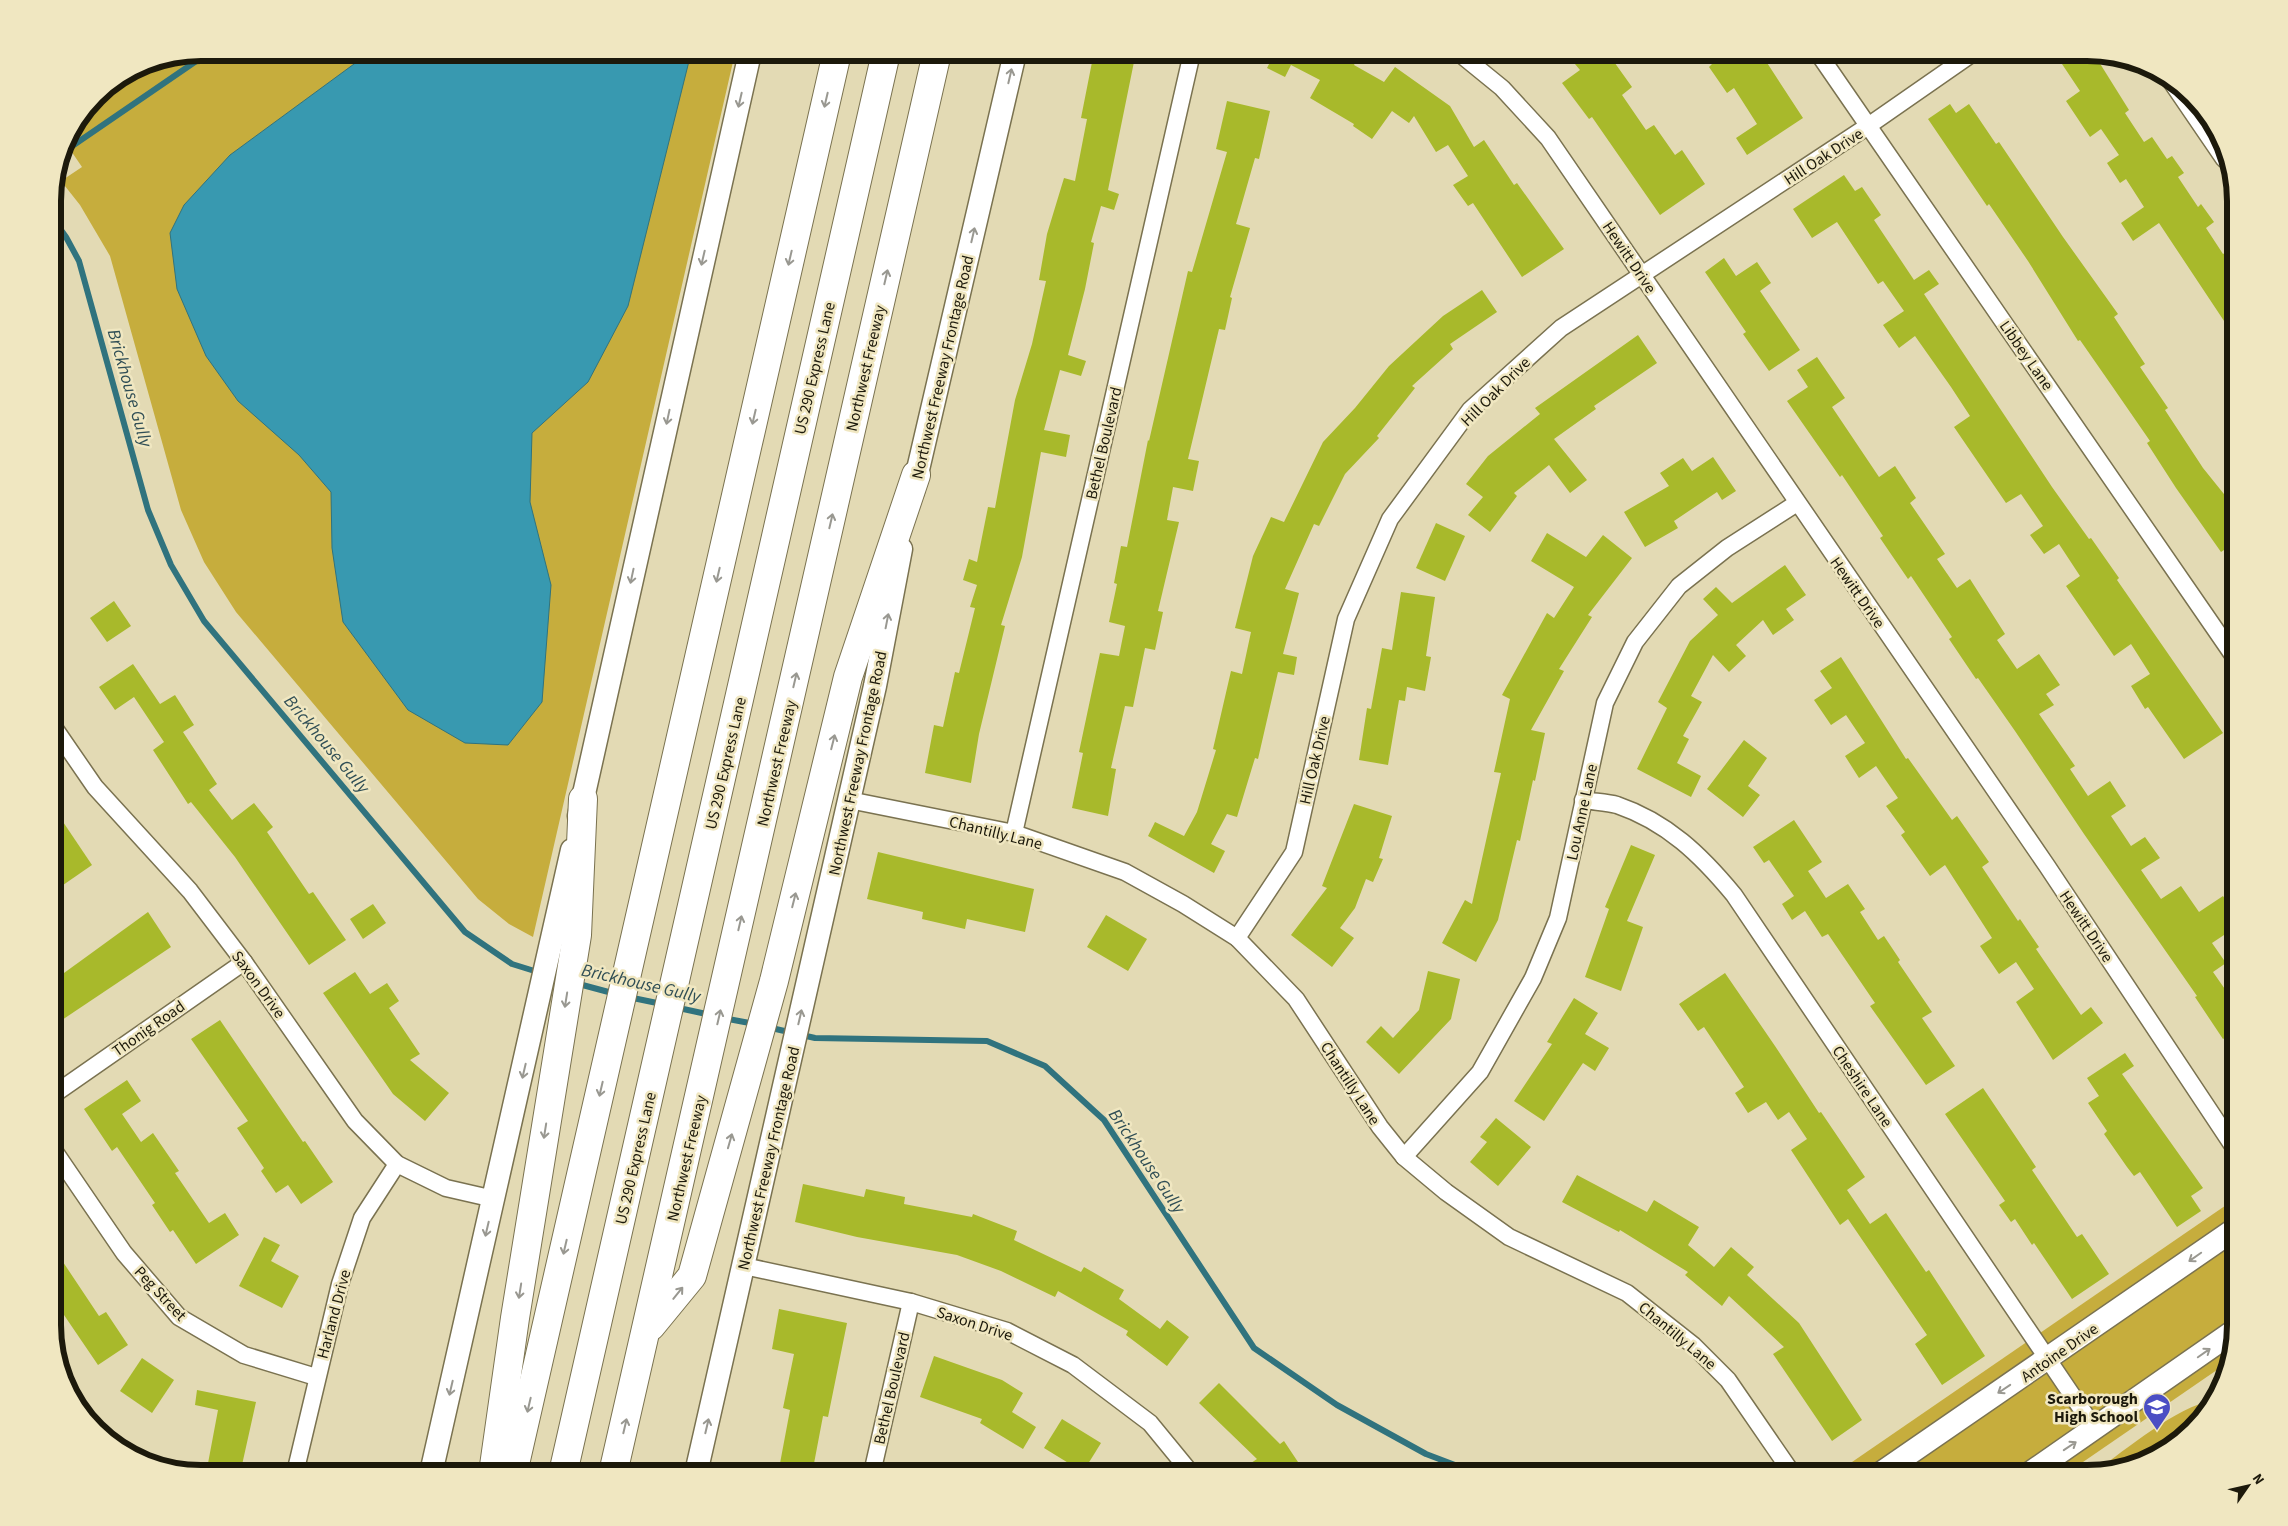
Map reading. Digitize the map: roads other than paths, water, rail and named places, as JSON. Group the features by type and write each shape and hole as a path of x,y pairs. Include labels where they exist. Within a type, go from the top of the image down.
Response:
{"highway":[{"path":"515,1465 834,61"},
{"name":"US 290 Express Lane","path":"565,1465 884,61"},
{"name":"Northwest Freeway","path":"615,1465 935,61"},
{"path":"647,1331 692,1276 774,981 848,677 916,475"},
{"path":"495,1465 515,1318 561,1031 566,932 583,799"}],"main road":[{"path":"583,799 748,61"},
{"name":"Northwest Freeway Frontage Road","path":"698,1465 875,686 916,475 1013,61"},
{"path":"434,1465 534,1024 566,932"},
{"name":"Antoine Drive","path":"1894,1465 2227,1235"},
{"path":"2043,1465 2226,1336"}],"street":[{"name":"Bethel Boulevard","path":"1014,833 1190,61"},
{"name":"Hewitt Drive","path":"1470,61 1502,88 1548,138 2047,866 2227,1136"},
{"name":"Libbey Lane","path":"1824,61 2227,645"},
{"name":"Hill Oak Drive","path":"1237,938 1294,852 1346,619 1390,519 1470,410 1561,328 1868,126 1960,61"},
{"path":"2185,102 2214,144"},
{"name":"Lou Anne Lane","path":"1404,1157 1480,1072 1533,978 1558,918 1606,703 1635,642 1679,586 1727,548 1797,503"},
{"name":"Saxon Drive","path":"62,739 95,787 190,891 244,962 355,1121 397,1164 446,1188 494,1199"},
{"name":"Chantilly Lane","path":"849,800 1014,833 1125,872 1184,904 1237,938 1296,999 1380,1127 1404,1157 1446,1192 1509,1237 1627,1293 1693,1345 1728,1380 1786,1465"},
{"name":"Cheshire Lane","path":"1583,800 1616,805 1661,824 1711,867 1734,895 2095,1429"},
{"name":"Thonig Road","path":"62,1089 244,962"},
{"name":"Peg Street","path":"62,1162 124,1253 179,1317 244,1355 316,1377"},
{"name":"Harland Drive","path":"297,1465 316,1377 340,1284 362,1218 397,1164"},
{"name":"Saxon Drive","path":"744,1266 911,1302 1007,1331 1073,1366 1150,1423 1184,1465"},
{"name":"Bethel Boulevard","path":"874,1465 911,1302"}],"water":[{"path":"358,61 689,61 628,306 588,382 532,433 530,502 551,585 542,702 508,745 465,743 408,710 343,622 332,548 331,492 299,455 238,401 206,356 177,289 170,233 184,205 230,155"}],"waterway":[{"path":"73,145 196,61"},
{"name":"Brickhouse Gully","path":"62,231 79,261 148,510 171,565 204,621 465,932 512,964 541,973"},
{"name":"Brickhouse Gully","path":"575,983 616,994"},
{"name":"Brickhouse Gully","path":"628,997 662,1004"},
{"name":"Brickhouse Gully","path":"674,1007 711,1015"},
{"name":"Brickhouse Gully","path":"723,1018 755,1024"},
{"name":"Brickhouse Gully","path":"767,1027 815,1038 987,1041 1045,1066 1104,1120 1254,1348 1337,1405 1426,1454 1455,1465"}],"place":[{"name":"Scarborough High School","path":"2157,1431"}]}
